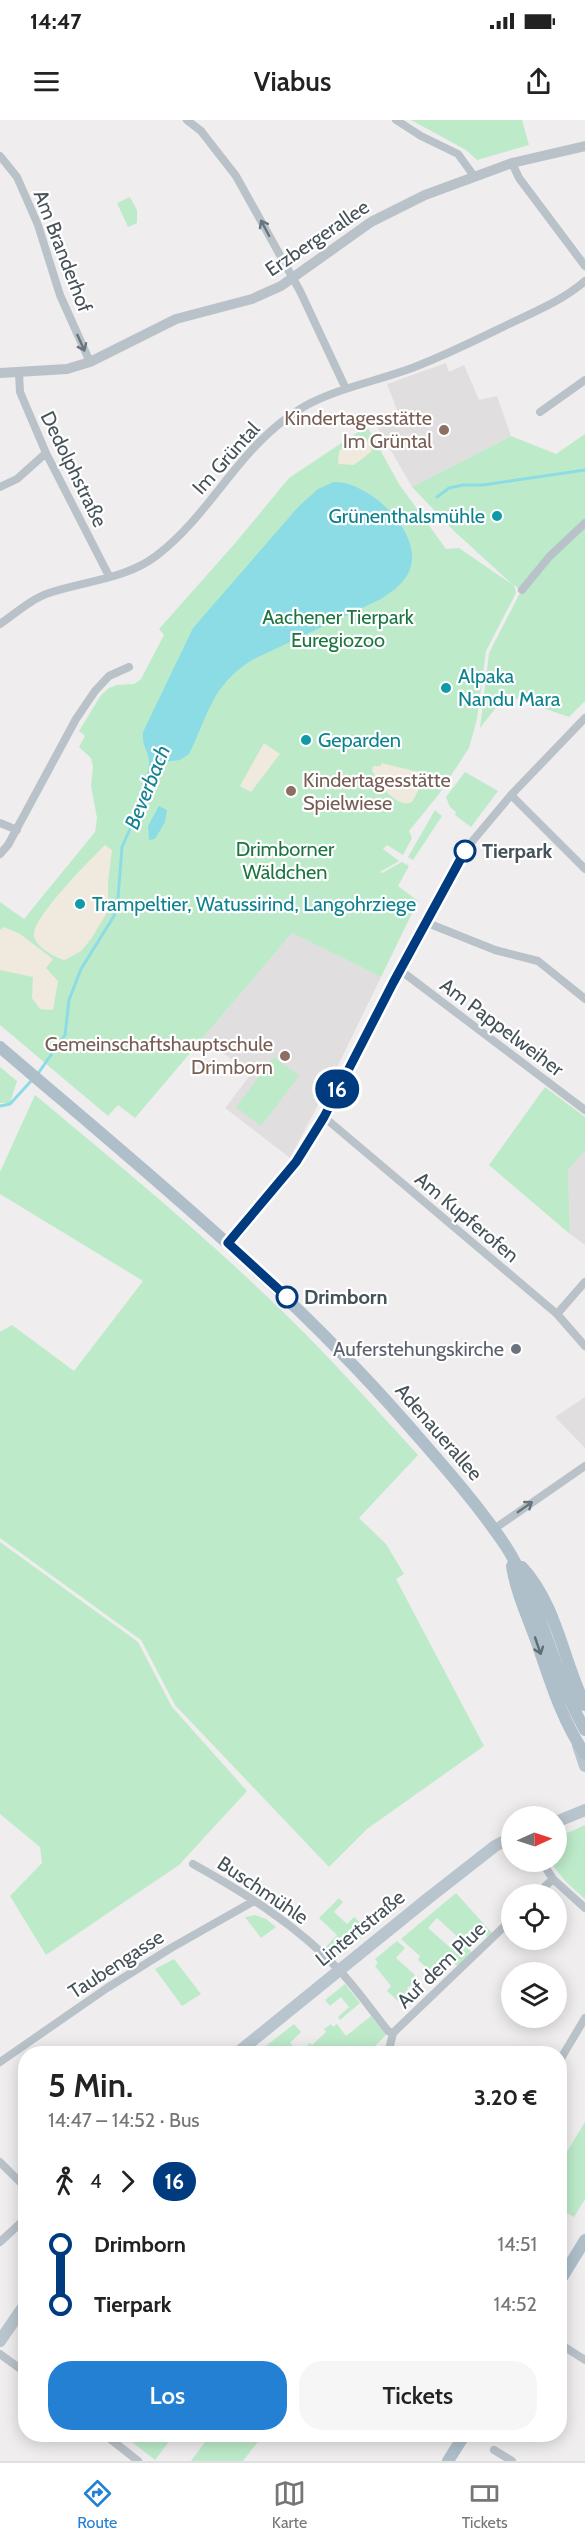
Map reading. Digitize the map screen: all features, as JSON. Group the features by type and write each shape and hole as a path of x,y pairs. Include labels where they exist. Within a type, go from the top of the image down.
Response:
{"main road":[{"name":"Adenauerallee","path":"0,1047 228,1243 289,1299 364,1376 422,1441 494,1529 511,1556 536,1608 563,1687 585,1730"},
{"path":"511,1556 537,1583 585,1705"},
{"path":"511,1556 517,1591 560,1708 581,1749 585,1766"},
{"path":"580,1812 585,1799"},
{"name":"Lintertstraße","path":"246,2046 501,1843"},
{"path":"567,2270 585,2240"},
{"path":"0,2341 18,2315"},
{"path":"448,2461 460,2442"}],"street":[{"path":"187,120 201,131 236,176 293,280 346,389"},
{"path":"396,120 421,136 458,154 474,176"},
{"name":"Erzbergerallee","path":"0,373 67,369 90,362 176,319 252,299 293,280 378,218 425,195 512,163 585,146"},
{"name":"Am Branderhof","path":"0,156 17,177 38,225 60,295 90,362"},
{"path":"512,163 519,178 585,266"},
{"name":"Im Grüntal","path":"0,624 48,593 129,571 154,558 174,541 258,442 282,422 307,406 346,389 413,367 471,342 569,296 585,281"},
{"name":"Dedolphstraße","path":"18,373 20,392 46,453 109,576"},
{"path":"540,412 585,380"},
{"path":"0,487 17,479 46,453"},
{"path":"522,590 549,557 585,523"},
{"path":"0,854 8,845 76,719 95,691 109,676 129,668"},
{"path":"228,1243 296,1162 324,1117 465,850 511,795 585,718"},
{"path":"511,795 585,869"},
{"path":"0,823 16,830"},
{"path":"425,922 495,950 538,961 585,999"},
{"name":"Am Pappelweiher","path":"400,970 585,1110"},
{"name":"Am Kupferofen","path":"324,1117 557,1314 585,1346"},
{"path":"557,1314 585,1282"},
{"path":"494,1529 585,1466"},
{"name":"Buschmühle","path":"193,1864 254,1901 300,1935 339,1970 388,2031 393,2033"},
{"path":"548,1872 553,1879 585,1908"},
{"path":"548,1884 553,1879"},
{"name":"Taubengasse","path":"23,2046 124,1977 254,1901"},
{"name":"Auf dem Plue","path":"393,2033 501,1930"},
{"path":"567,2048 585,2018"},
{"path":"390,2046 393,2033"},
{"name":"Taubengasse","path":"0,2062 18,2050"},
{"path":"0,2162 18,2180"},
{"path":"0,2242 18,2225"},
{"path":"567,2348 585,2360"},
{"path":"0,2354 18,2367"},
{"path":"114,2442 138,2461"},
{"path":"494,2450 512,2461"}],"shaded area":[{"name":"Kindertagesstätte Im Grüntal","path":"446,363 449,372 464,365 479,400 497,396 511,436 412,487 375,423 397,410 387,384"},
{"name":"Gemeinschaftshauptschule Drimborn","path":"292,933 381,977 290,1158 225,1108 251,1074 203,1038"},
{"path":"585,1150 585,1245 570,1234 568,1171"},
{"path":"585,1397 585,1448 555,1417"}],"green space":[{"path":"411,120 522,120 529,145 477,160 466,150"},
{"path":"130,197 137,210 137,223 128,227 117,203"},
{"name":"Aachener Tierpark Euregiozoo","path":"367,426 399,484 446,549 459,548 513,585 454,531 412,487 511,436 556,454 585,434 585,701 569,717 506,695 480,728 489,653 521,591 514,585 516,593 486,651 477,719 469,748 439,794 409,831 412,838 403,855 387,845 383,849 399,861 380,872 402,862 409,866 398,886 418,901 381,977 292,933 135,1118 118,1105 108,1116 0,1025 0,902 24,919 95,832 97,818 91,786 93,767 91,758 79,747 85,736 79,731 101,695 109,688 134,684 141,679 164,635 159,629 289,478"},
{"path":"465,772 498,791 471,827 455,815 456,812 450,807 446,797"},
{"path":"435,810 442,816 413,860 408,857"},
{"path":"274,1057 299,1076 261,1126 236,1107"},
{"path":"0,1067 17,1081 10,1103 0,1103"},
{"path":"545,1087 585,1117 585,1150 568,1171 570,1234 489,1165"},
{"path":"35,1095 160,1200 281,1310 351,1381 418,1455 359,1518 386,1544 404,1574 396,1579 484,1746 367,1829 329,1867 175,1705 141,1640 0,1538 0,1332 12,1325 74,1371 143,1281 0,1194 0,1172"},
{"path":"0,1542 138,1642 172,1707 247,1791 179,1865 46,1955 10,1896 42,1863 40,1847 0,1814"},
{"path":"585,1825 585,1899 558,1872 567,1872 567,1833"},
{"path":"456,1893 492,1933 488,1937 477,1926 462,1941 437,1918 428,1928 453,1950 461,1942 474,1954 460,1968 446,1957 430,1971 418,1960 420,1956 401,1939"},
{"path":"339,1898 343,1902 334,1912 347,1924 354,1917 369,1931 335,1958 325,1948 337,1935 319,1918"},
{"path":"255,1915 266,1919 276,1927 261,1938 245,1917"},
{"path":"397,1941 405,1948 396,1958 415,1975 411,1979 414,1983 407,1988 409,1991 398,2001 387,1991 391,1986 375,1966 378,1963 375,1959"},
{"path":"174,1959 201,1994 182,2006 155,1969"},
{"path":"345,1984 360,2003 340,2020 338,2017 349,2007 341,1997 330,2006 325,2000"},
{"path":"371,2016 386,2035 375,2046 306,2046 310,2043 312,2045 326,2032 324,2029 331,2024 333,2027 337,2024 346,2036"},
{"path":"294,2024 301,2032 290,2043 293,2046 266,2046"},
{"path":"585,2122 585,2199 574,2217 567,2213 567,2152"},
{"path":"134,2442 169,2442 155,2460"},
{"path":"205,2442 258,2442 243,2461 191,2461"}],"sand":[{"path":"360,437 366,438 372,451 354,465 338,464 339,451"},
{"path":"264,743 280,754 251,792 240,786"},
{"path":"381,763 427,774 412,802 400,802 384,788 372,771 373,766 381,766"},
{"name":"Trampeltier, Watussirind, Langohrziege","path":"105,845 112,850 108,882 108,911 81,951 65,960 61,959 45,950 37,942 34,934 37,925 64,888"},
{"path":"4,927 20,934 53,959 46,968 58,981 53,1010 40,1009 32,998 33,977 0,970 0,930"}],"water":[{"path":"334,482 348,484 364,491 392,513 410,543 412,559 408,574 399,585 381,599 252,660 238,670 219,691 189,754 180,760 164,762 154,778 147,775 149,761 143,732 193,628 298,507 318,489"},
{"path":"159,806 167,810 165,822 155,839 149,840 148,826"}],"waterway":[{"name":"Beverbach","path":"437,497 449,488 463,485 483,485 585,470"},
{"name":"Beverbach","path":"37,1075 65,1035 69,1000 81,969 114,916 118,898 122,847 152,773"},
{"name":"Beverbach","path":"0,1106 10,1104 32,1080"}],"bus line":[{"name":"16","path":"287,1297 228,1243 296,1162 324,1117 425,922 465,851"}],"place":[{"name":"Kindertagesstätte Im Grüntal","path":"444,430"},
{"name":"Grünenthalsmühle","path":"497,516"},
{"name":"Alpaka Nandu Mara","path":"446,688"},
{"name":"Geparden","path":"306,740"},
{"name":"Kindertagesstätte Spielwiese","path":"291,791"},
{"name":"Tierpark","path":"465,851"},
{"name":"Trampeltier, Watussirind, Langohrziege","path":"80,904"},
{"name":"Gemeinschaftshauptschule Drimborn","path":"285,1056"},
{"name":"Drimborn","path":"287,1297"},
{"name":"Auferstehungskirche","path":"516,1349"}],"park label":[{"name":"Drimborner Wäldchen","path":"285,860"}]}
